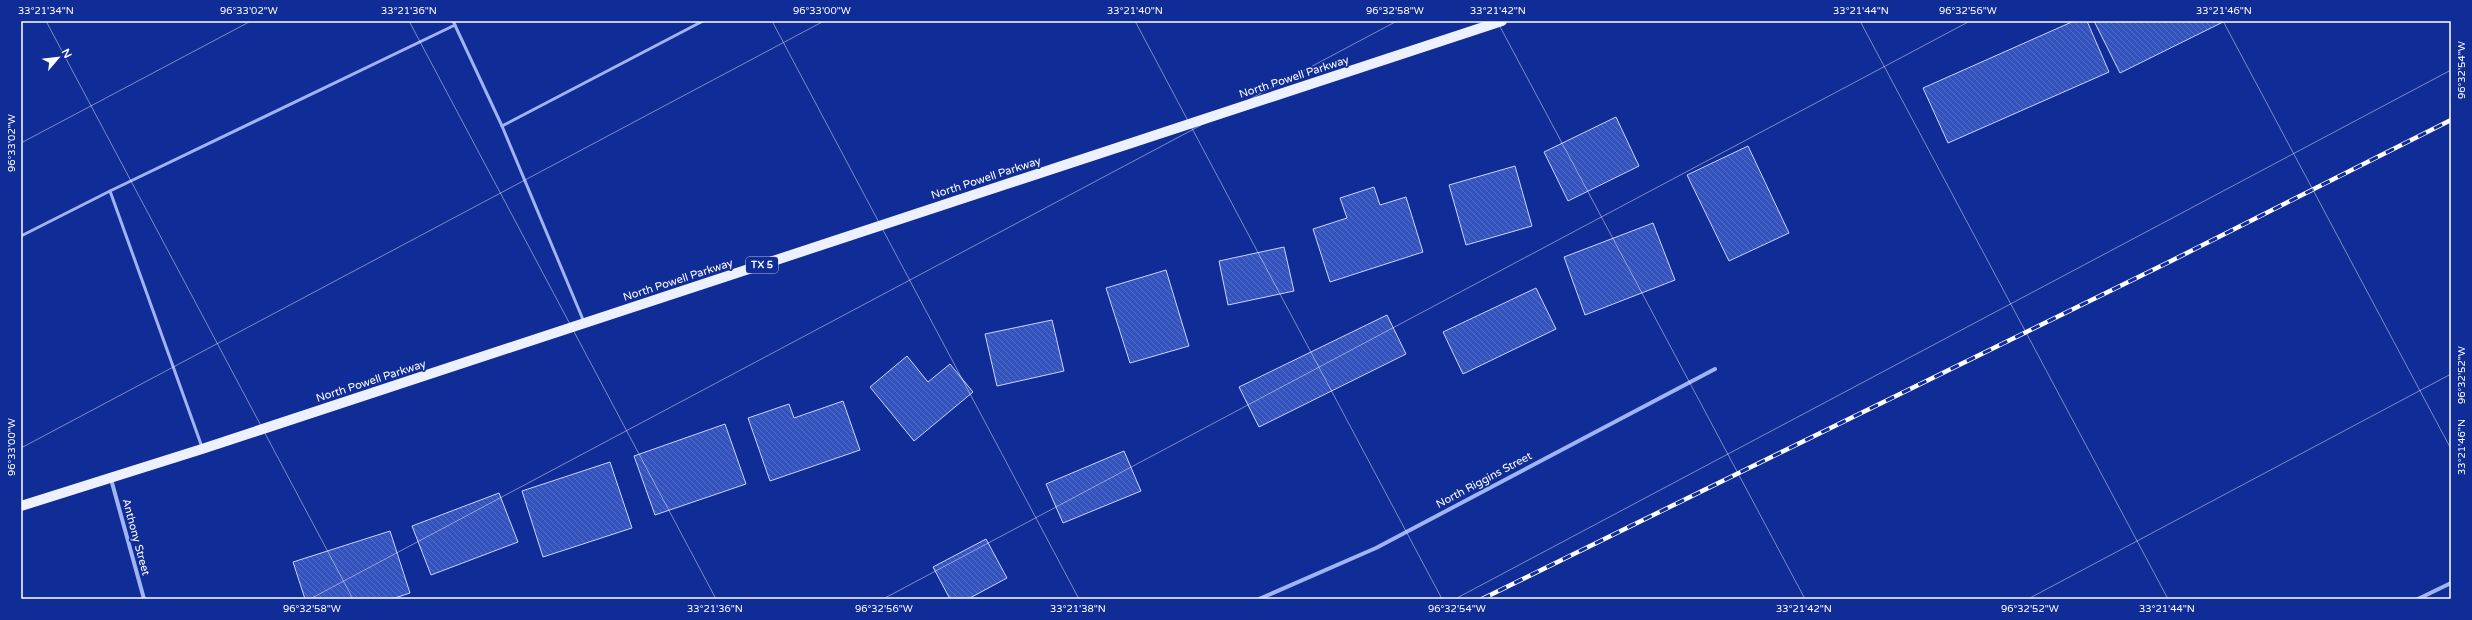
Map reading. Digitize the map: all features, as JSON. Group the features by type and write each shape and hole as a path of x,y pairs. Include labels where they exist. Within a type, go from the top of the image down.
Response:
{"main road":[{"name":"North Powell Parkway","path":"21,506 111,479 1502,21"}],"street":[{"name":"North Riggins Street","path":"1259,599 1376,548 1715,369"},
{"name":"Anthony Street","path":"111,479 144,599"},
{"path":"2418,599 2451,583"}],"lane":[{"path":"453,21 502,126 584,323"},
{"path":"502,126 703,21"},
{"path":"21,236 110,191 455,25"},
{"path":"110,191 202,449"}],"building":[{"path":"2074,21 2087,21 2109,72 1948,143 1923,88"},
{"path":"2094,21 2225,21 2120,73"},
{"path":"1616,117 1639,166 1568,201 1544,152"},
{"path":"1748,146 1789,233 1729,261 1687,175"},
{"path":"1515,166 1532,226 1466,245 1449,185"},
{"path":"1374,187 1380,205 1406,197 1423,252 1330,282 1313,229 1347,218 1340,198"},
{"path":"1653,223 1675,280 1585,315 1564,257"},
{"path":"1284,247 1294,291 1228,305 1219,261"},
{"path":"1166,270 1189,346 1130,363 1106,288"},
{"path":"1536,288 1556,329 1463,374 1443,332"},
{"path":"1387,315 1406,354 1259,427 1239,387"},
{"path":"1052,320 1064,371 997,386 985,334"},
{"path":"907,356 928,382 950,364 973,392 914,441 870,387"},
{"path":"843,401 860,450 770,481 748,418 789,404 794,418"},
{"path":"725,424 746,484 655,515 634,456"},
{"path":"1124,451 1141,491 1063,523 1046,484"},
{"path":"610,462 632,528 543,557 522,491"},
{"path":"499,493 518,542 431,575 412,526"},
{"path":"390,531 410,593 392,599 305,599 293,562"},
{"path":"986,539 1007,578 968,599 950,599 933,567"}],"railway":[{"path":"1482,599 2169,262 2451,120"}]}
